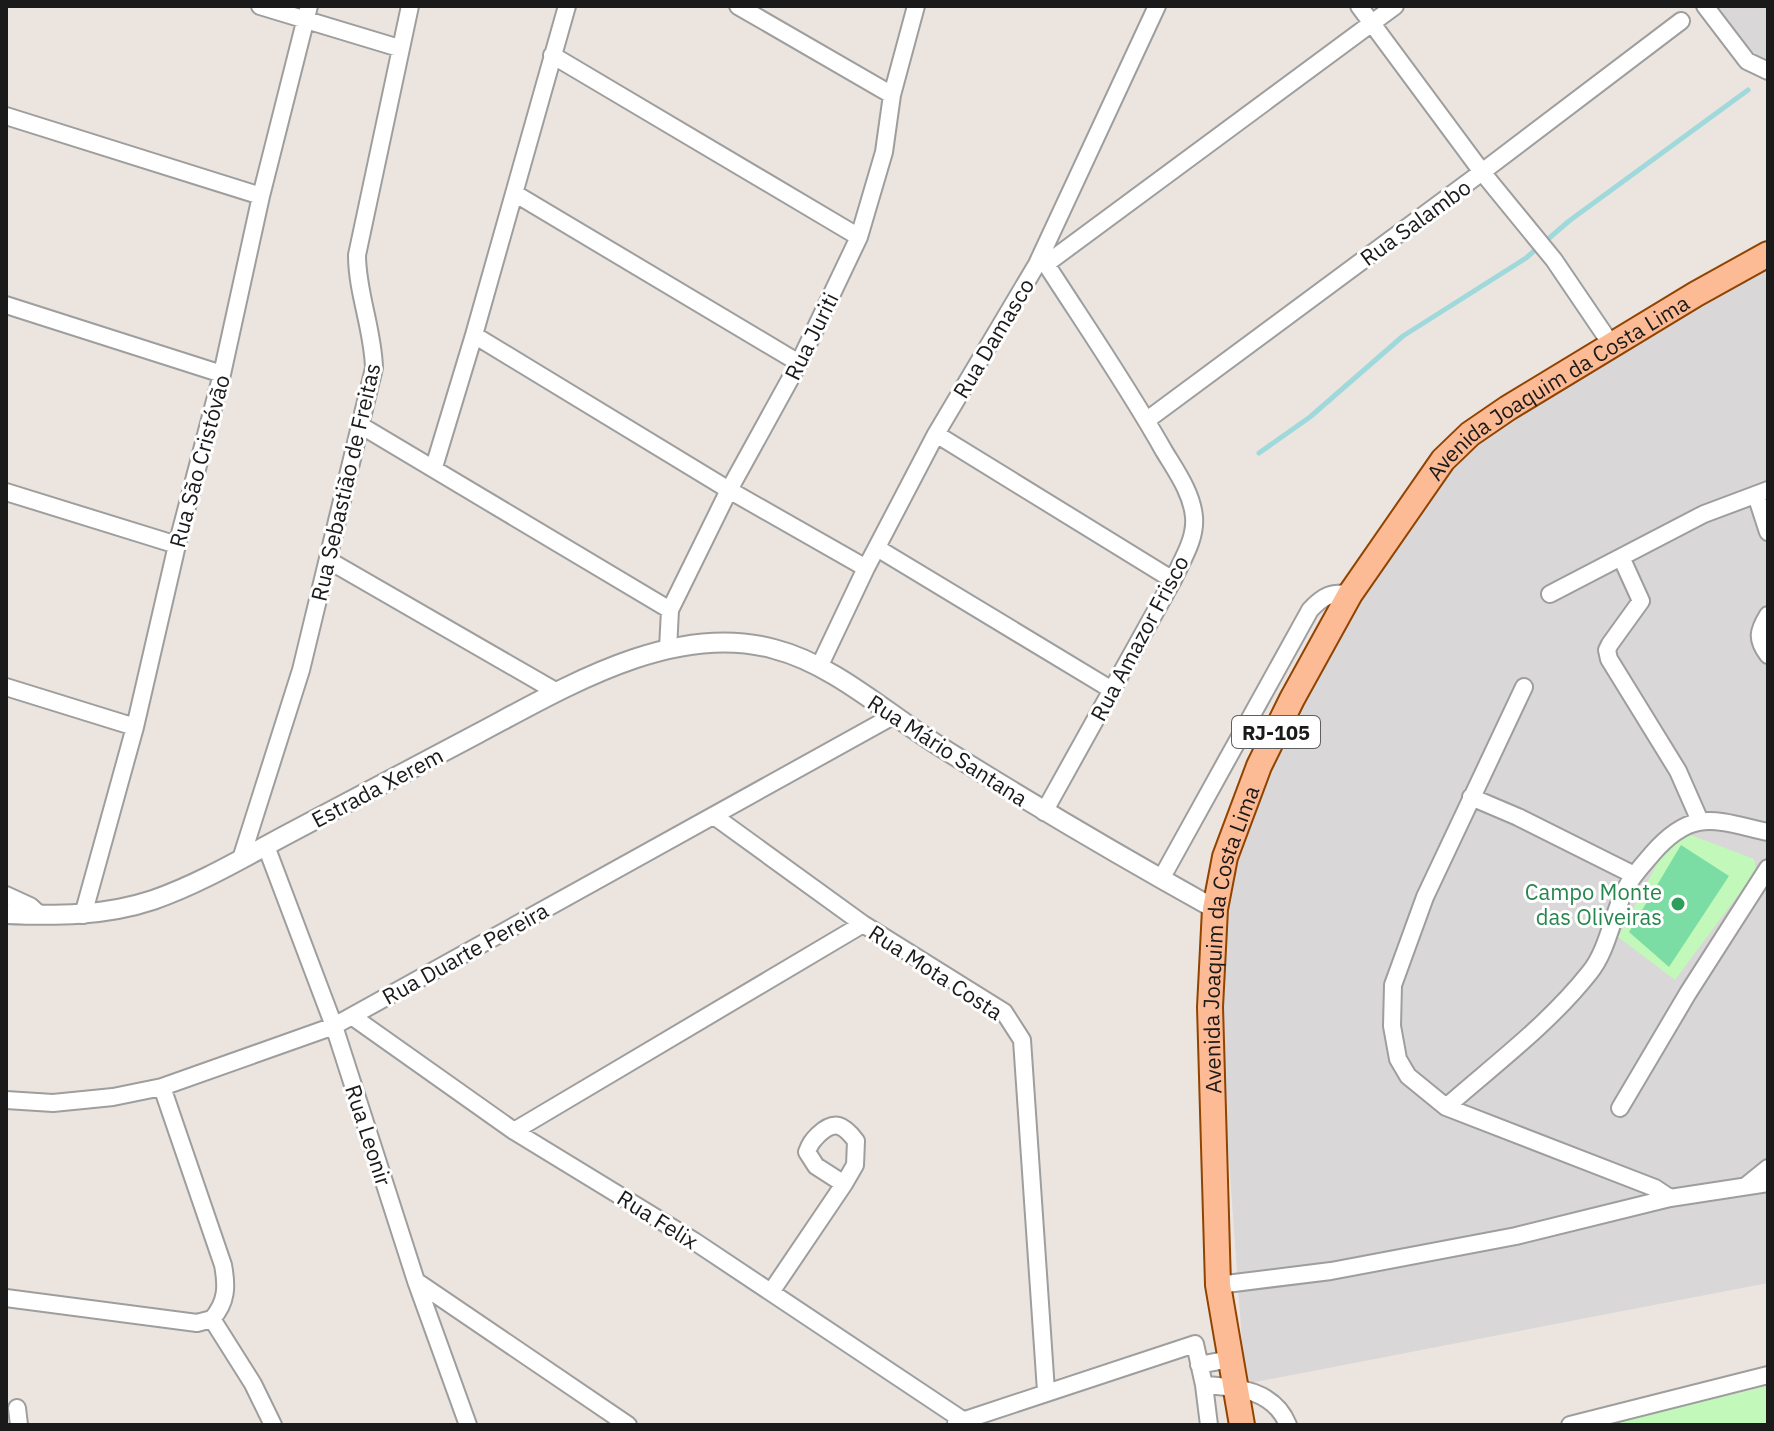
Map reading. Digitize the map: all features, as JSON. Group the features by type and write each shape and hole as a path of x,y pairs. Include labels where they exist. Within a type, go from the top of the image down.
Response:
{"main road":[{"name":"Avenida Joaquim da Costa Lima","path":"1242,1425 1218,1285 1210,1007 1215,909 1225,857 1259,766 1350,594 1443,460 1470,434 1611,344 1768,254"}],"street":[{"path":"260,6 308,12 399,48"},
{"name":"Rua Sebastião de Freitas","path":"241,859 301,670 374,368 357,255 410,6"},
{"path":"434,467 567,6"},
{"path":"738,6 892,95"},
{"name":"Rua Juriti","path":"668,649 670,610 729,490 799,363 859,237 884,152 892,95 916,6"},
{"name":"Rua Damasco","path":"820,665 866,568 936,434 1042,264 1157,6"},
{"path":"1359,6 1482,172 1537,237 1611,344"},
{"path":"1042,264 1395,6"},
{"path":"1705,6 1747,61 1768,71"},
{"name":"Rua São Cristóvão","path":"83,915 135,727 177,545 222,374 261,196 308,12"},
{"name":"Rua Salambo","path":"1147,420 1681,21"},
{"path":"552,55 859,237"},
{"path":"6,116 261,196"},
{"path":"514,193 799,363"},
{"name":"Rua Amazor Frisco","path":"1042,264 1147,420 1186,490 1194,513 1192,540 1173,580 1044,812"},
{"path":"6,305 222,374"},
{"path":"474,335 729,490 866,568"},
{"path":"360,425 670,610"},
{"path":"936,434 1173,580"},
{"path":"6,492 177,545"},
{"path":"1550,594 1704,514 1762,492 1768,532"},
{"path":"877,548 1112,690"},
{"path":"1621,557 1641,601 1610,644 1607,650 1609,659 1678,771 1700,821"},
{"path":"328,560 557,692"},
{"path":"1161,879 1310,610 1322,597 1334,593 1350,594"},
{"path":"1768,615 1759,629 1758,637 1768,655"},
{"name":"Rua Mário Santana","path":"668,649 691,644 735,642 778,649 820,665 893,716 1044,812 1215,909"},
{"name":"Estrada Xerem","path":"6,914 83,915 154,900 241,859 557,692 668,649"},
{"path":"6,687 135,727"},
{"path":"1524,687 1425,897 1393,985 1392,1026 1398,1059 1408,1076 1446,1107 1655,1188 1670,1198"},
{"name":"Rua Duarte Pereira","path":"6,1100 53,1103 113,1097 162,1087 334,1026 893,716"},
{"path":"1471,797 1634,875"},
{"name":"Rua Mota Costa","path":"714,816 863,924 1004,1012 1022,1040 1046,1391"},
{"path":"1446,1107 1577,988 1594,967 1615,920 1621,898 1634,875 1675,830 1700,821 1768,832"},
{"name":"Rua Leonir","path":"266,846 334,1026 416,1281 468,1425"},
{"path":"1620,1108 1688,993 1768,868"},
{"path":"6,895 30,906 40,915"},
{"path":"514,1131 863,924"},
{"name":"Rua Felix","path":"353,1017 514,1131 771,1292 957,1423"},
{"path":"6,1298 197,1323 212,1319 221,1309 227,1288 223,1265 162,1087"},
{"path":"1746,1186 1768,1168"},
{"path":"1218,1285 1331,1271 1500,1239 1670,1198 1768,1183"},
{"path":"771,1292 844,1184"},
{"path":"416,1281 628,1425"},
{"path":"212,1319 253,1384 273,1425"},
{"path":"957,1423 1195,1344 1209,1425"},
{"path":"1199,1365 1230,1359"},
{"path":"1570,1425 1768,1375"},
{"path":"1204,1385 1234,1387 1266,1397 1277,1404 1288,1425"}],"shaded area":[{"path":"1713,6 1768,6 1768,58 1757,66"},
{"path":"1768,248 1768,1283 1245,1384 1214,949 1233,827 1442,453"}],"green space":[{"path":"1688,834 1754,859 1756,871 1675,980 1618,937 1665,849"},
{"name":"Campo Monte das Oliveiras","path":"1681,845 1729,876 1669,967 1629,932"},
{"path":"1768,1386 1768,1423 1603,1425"}],"waterway":[{"path":"1259,453 1310,417 1403,336 1526,258 1569,221 1748,90"}],"place":[{"name":"Campo Monte das Oliveiras","path":"1678,904"}]}
